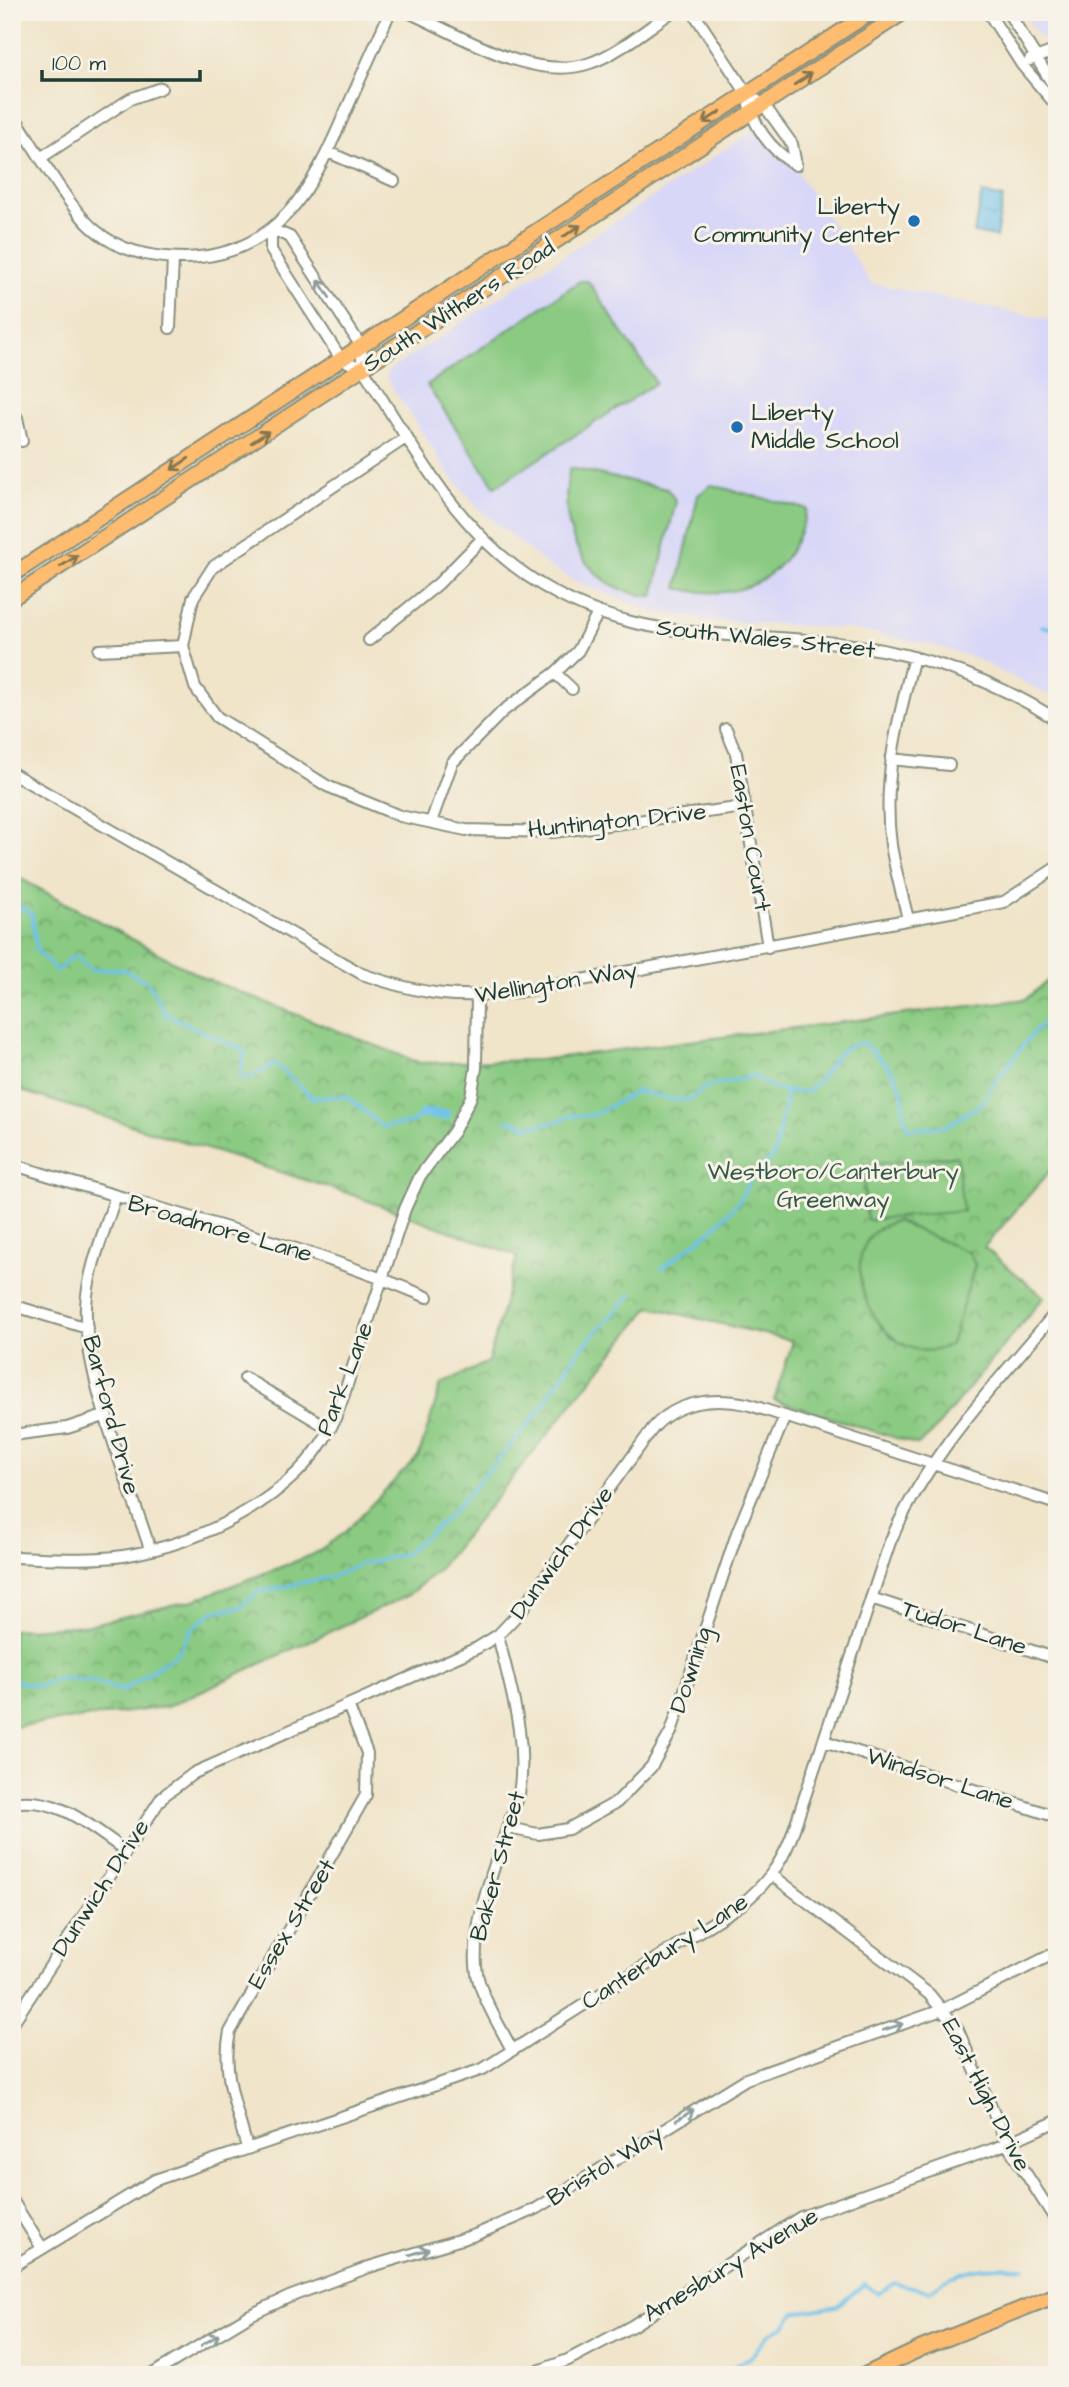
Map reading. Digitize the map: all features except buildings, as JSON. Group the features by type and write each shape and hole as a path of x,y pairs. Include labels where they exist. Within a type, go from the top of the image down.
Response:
{"main road":[{"name":"South Withers Road","path":"12,575 871,12"},
{"name":"South Withers Road","path":"12,598 904,12"},
{"path":"866,2375 922,2348 1057,2295"}],"street":[{"path":"12,113 84,219 99,234 140,253 173,258 194,257 231,249 271,229 300,201 328,152 390,12"},
{"path":"408,12 524,63 559,69 574,67 607,55 672,12"},
{"path":"693,12 747,94 764,105 792,144 796,165 778,154 750,114 747,94"},
{"path":"988,12 1021,65 1057,106"},
{"path":"1008,12 1057,91"},
{"path":"1021,65 1035,56 1057,51"},
{"path":"42,157 130,99 161,89"},
{"path":"328,152 394,181"},
{"path":"271,229 290,237 361,346"},
{"path":"271,229 271,250 341,359 363,369"},
{"path":"170,328 173,258"},
{"name":"South Wales Street","path":"361,346 363,369 456,509 483,538 538,583 598,613 661,630 732,638 820,641 914,657 998,686 1057,720"},
{"path":"12,411 17,418 22,441"},
{"name":"Huntington Drive","path":"407,437 213,567 193,598 183,646 195,687 217,717 327,786 400,816 466,830 553,832 745,807"},
{"path":"369,640 438,584 483,538"},
{"path":"431,822 452,762 503,712 555,673 578,651 598,613"},
{"path":"99,650 183,646"},
{"path":"908,919 891,844 888,797 891,759 914,657"},
{"path":"555,673 572,689"},
{"name":"Easton Court","path":"726,730 736,753 768,947"},
{"path":"891,759 949,765"},
{"name":"Wellington Way","path":"12,773 362,974 383,982 448,997 477,997 768,947 1004,902 1057,867"},
{"name":"Park Lane","path":"12,1557 111,1556 150,1549 212,1527 271,1493 299,1470 330,1429 405,1209 420,1176 454,1131 471,1097 476,1068 477,997"},
{"name":"Broadmore Lane","path":"12,1164 115,1198 213,1222 383,1279 427,1297"},
{"name":"Barford Drive","path":"115,1198 92,1270 87,1328 107,1415 150,1549"},
{"path":"12,1305 87,1328"},
{"name":"Canterbury Lane","path":"12,2267 155,2180 467,2077 742,1905 772,1875 792,1838 871,1598 904,1509 932,1463 1057,1311"},
{"path":"245,1378 330,1429"},
{"name":"Dunwich Drive","path":"12,2024 149,1812 182,1780 477,1648 498,1634 520,1612 663,1417 686,1405 722,1401 747,1404 1057,1504"},
{"path":"12,1435 67,1428 107,1415"},
{"name":"Downing","path":"508,1828 538,1833 568,1829 617,1802 651,1767 671,1732 737,1533 785,1416"},
{"name":"Tudor Lane","path":"871,1598 1057,1659"},
{"name":"Baker Street","path":"498,1634 523,1749 519,1794 478,1927 474,1955 479,1982 512,2050"},
{"name":"Essex Street","path":"247,2148 228,2077 228,2039 236,2017 366,1795 367,1753 348,1705"},
{"name":"Windsor Lane","path":"824,1741 1057,1817"},
{"path":"12,1803 37,1801 56,1805 125,1850"},
{"name":"East High Drive","path":"772,1875 929,1994 957,2028 1007,2144 1057,2222"},
{"name":"Bristol Way","path":"151,2375 250,2315 289,2297 369,2267 475,2235 536,2209 746,2079 942,2010 1057,1952"},
{"name":"Amesbury Avenue","path":"527,2375 568,2360 632,2326 801,2217 1007,2144 1057,2121"},
{"path":"12,2200 42,2248"}],"shaded area":[{"path":"1023,12 1057,12 1057,38 1041,40"},
{"name":"Liberty Middle School","path":"765,123 871,283 1057,321 1057,699 974,658 932,645 849,629 711,620 655,612 579,583 547,565 482,512 449,474 387,379 388,371"}],"green space":[{"path":"580,281 588,281 656,383 495,487 427,385"},
{"path":"570,468 667,489 676,501 653,596 629,592 609,583 593,570 580,554 567,514 566,491"},
{"path":"711,485 807,509 800,533 790,552 777,568 762,580 744,588 724,592 677,588 698,495"},
{"name":"Westboro/Canterbury Greenway","path":"12,874 204,978 420,1063 538,1060 1026,999 1057,973 1057,1163 984,1247 1044,1297 933,1432 918,1445 774,1400 793,1341 650,1307 437,1571 407,1596 167,1707 12,1727 12,1630 88,1625 194,1600 312,1555 344,1533 419,1455 441,1385 488,1362 517,1256 347,1193 12,1088"},
{"path":"957,1156 963,1211 867,1220 862,1165"},
{"path":"896,1221 970,1253 975,1265 951,1344 926,1351 903,1344 883,1328 868,1305 861,1280 861,1255 873,1234"}],"water":[{"path":"982,193 1003,198 996,237 974,233"}],"waterway":[{"path":"1042,626 1049,628 1057,623"},
{"path":"12,901 32,914 37,951 57,971 74,955 91,970 122,969 149,983 165,1014 245,1051 240,1076 247,1079 275,1064 313,1098 346,1096 383,1127 410,1123 423,1114"},
{"path":"507,1120 529,1126 556,1122 570,1116 593,1115 638,1091 676,1100 692,1099 713,1085 753,1075 779,1090 808,1091 844,1049 863,1043 886,1064 899,1084 908,1129 946,1126 983,1103 989,1090 1032,1034 1057,1011"},
{"path":"662,1268 714,1228 740,1200 753,1174 774,1156 787,1094"},
{"path":"423,1114 446,1115"},
{"path":"12,1680 38,1686 62,1678 94,1682 122,1691 178,1653 191,1630 213,1611 238,1608 259,1592 334,1576 361,1564 404,1554 448,1517 535,1417 581,1348 632,1294"},
{"path":"720,2375 751,2357 770,2333 785,2326 795,2313 837,2306 865,2284 878,2294 894,2283 930,2291 952,2277 974,2269 1024,2268"}],"place":[{"name":"Liberty Community Center","path":"914,221"},
{"name":"Liberty Middle School","path":"737,427"}]}
